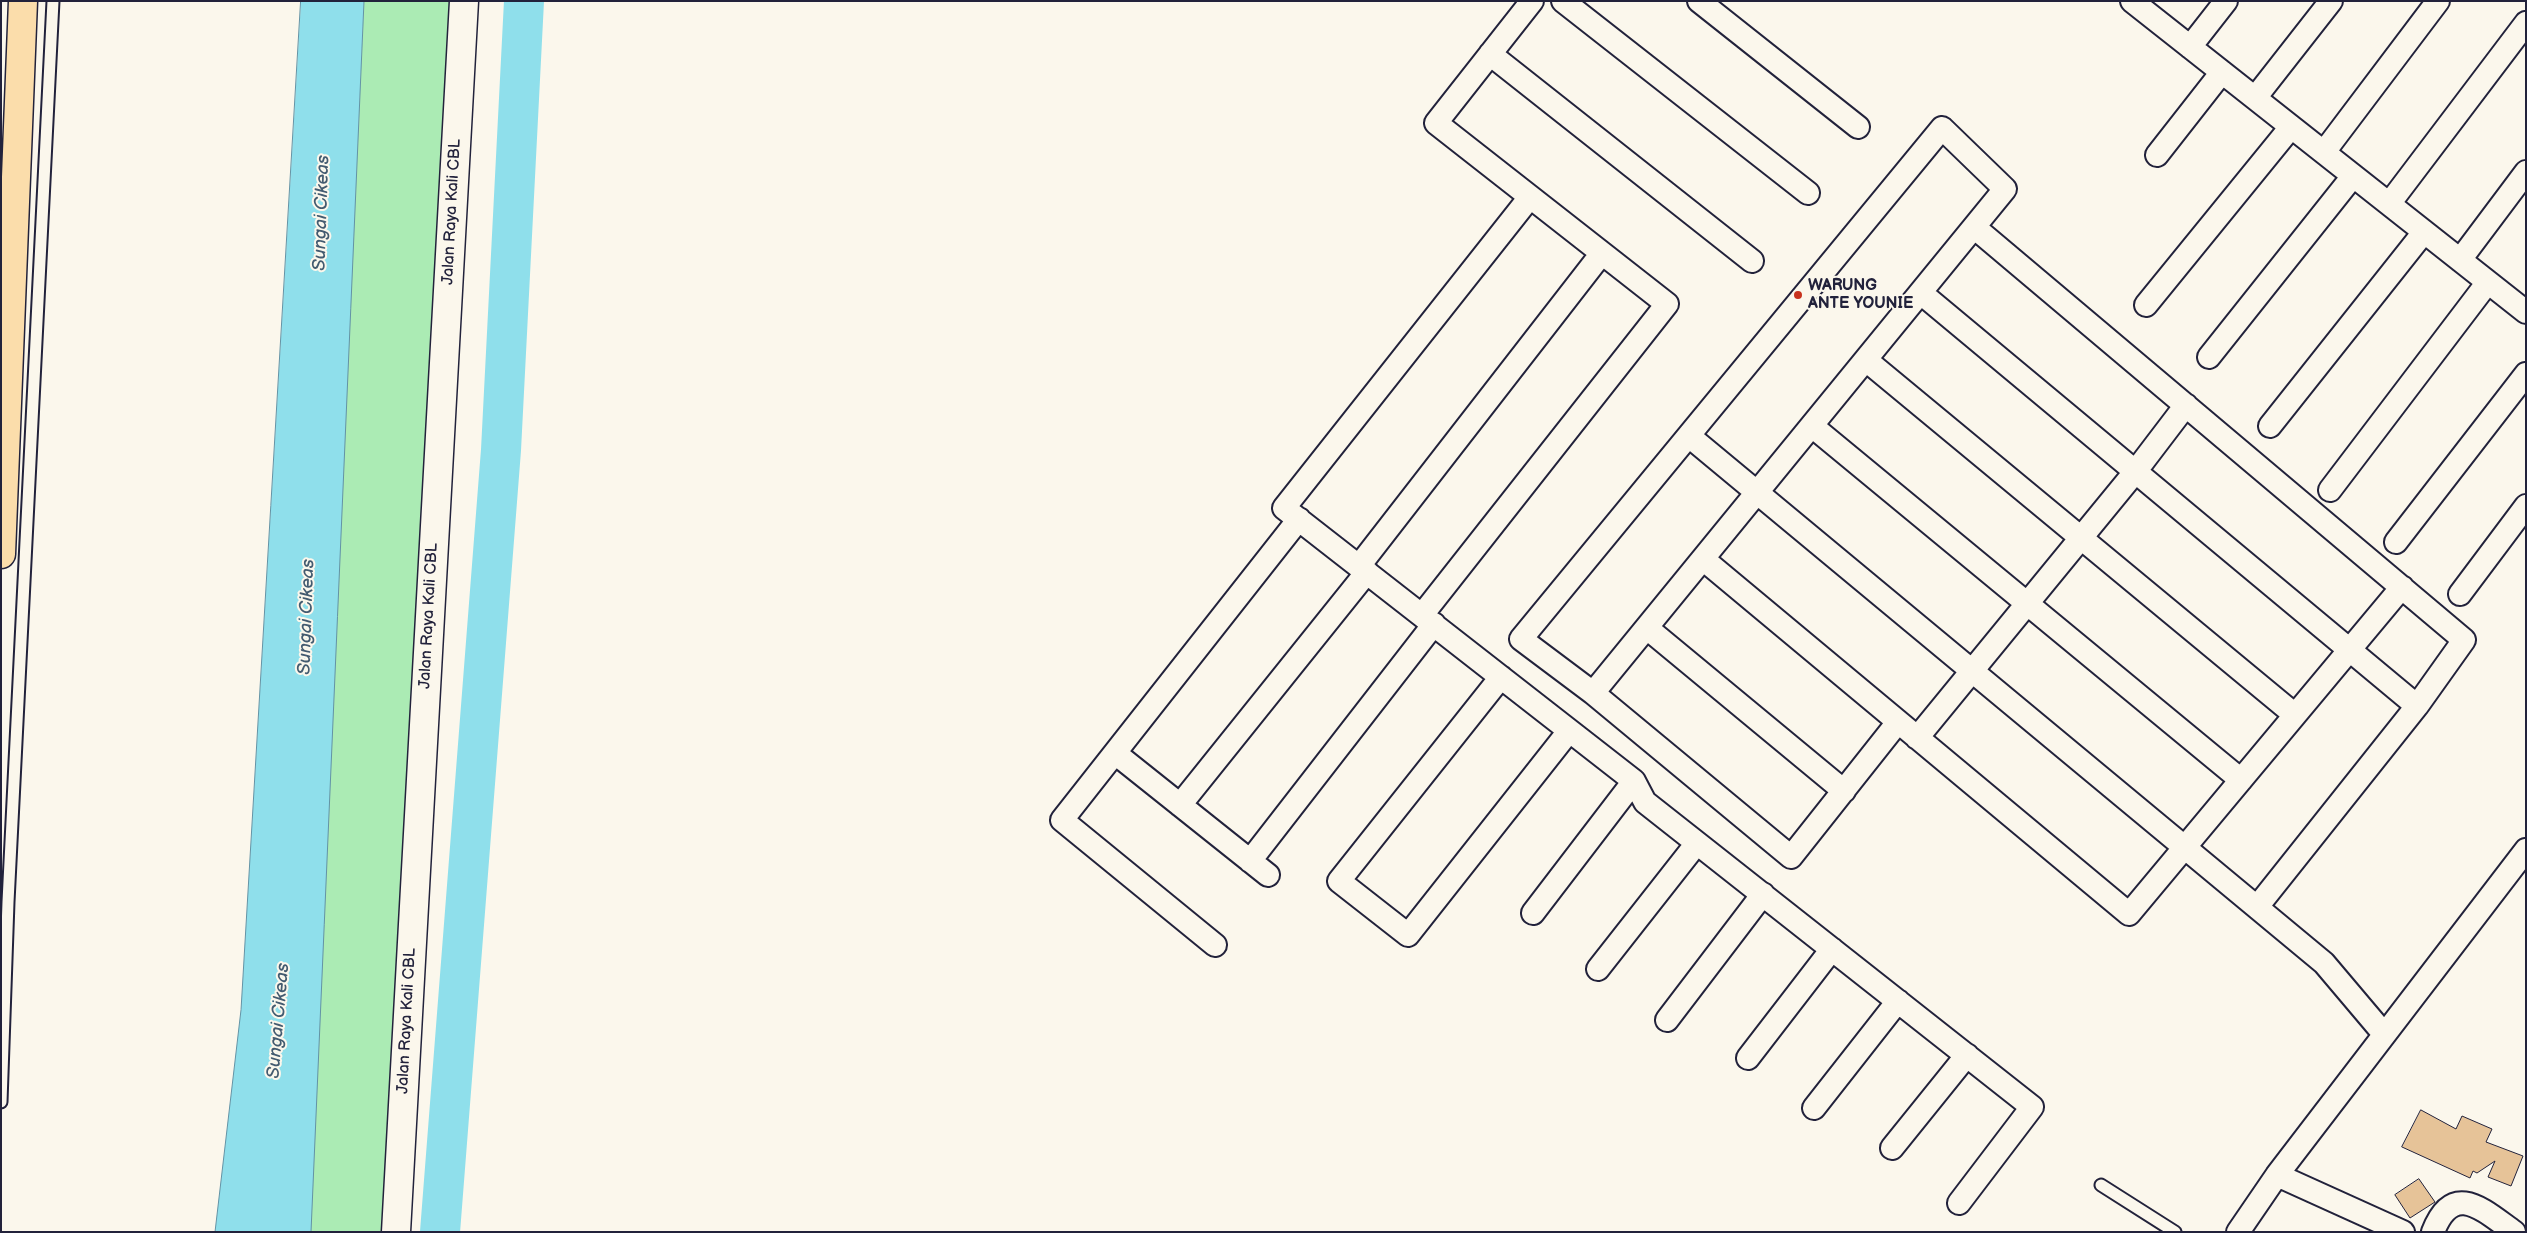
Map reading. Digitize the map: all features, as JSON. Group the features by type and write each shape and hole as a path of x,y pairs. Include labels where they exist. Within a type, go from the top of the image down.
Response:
{"highway":[{"path":"1,554 22,1"}],"main road":[{"name":"Jalan Raya Kali CBL","path":"396,1232 464,1"}],"street":[{"path":"1250,861 1428,620 1667,304 1436,123 1532,1"},
{"path":"1563,1 1808,193"},
{"path":"1699,1 1858,127"},
{"path":"2132,1 2525,310"},
{"path":"2190,47 2226,1"},
{"path":"2255,98 2331,1"},
{"path":"2324,152 2438,1"},
{"path":"2389,204 2526,23"},
{"path":"1490,54 1752,261"},
{"path":"2157,155 2222,72"},
{"path":"2146,304 2291,127"},
{"path":"1593,693 2006,189 1942,128 1522,639 1593,693 1791,857 1898,722"},
{"path":"2460,260 2526,172"},
{"path":"2209,357 2353,176"},
{"path":"1530,196 1284,508 1634,781 1645,802 2032,1107 1959,1203"},
{"path":"1974,227 2464,640 2416,706 2257,907"},
{"path":"2270,426 2424,232"},
{"path":"1180,805 1363,569 1602,253"},
{"path":"2330,490 2488,282"},
{"path":"1921,293 2416,706"},
{"path":"1866,360 2295,715"},
{"path":"2396,542 2526,374"},
{"path":"1917,738 2135,472 2186,405"},
{"path":"1812,426 2241,780"},
{"path":"1689,436 2324,963 2384,1034"},
{"path":"2460,594 2526,506"},
{"path":"1215,945 1062,820 1299,519"},
{"path":"1702,559 2129,914 2402,587"},
{"path":"1647,628 1844,791"},
{"path":"1501,677 1339,880 1408,934 1570,731"},
{"path":"1115,753 1268,875"},
{"path":"1532,913 1634,781"},
{"path":"1598,969 1697,843"},
{"path":"2238,1232 2277,1174 2526,850"},
{"path":"1667,1020 1762,894"},
{"path":"1748,1058 1832,949"},
{"path":"1814,1108 1898,1001"},
{"path":"1892,1148 1967,1055"},
{"path":"2277,1174 2403,1232"},
{"path":"2433,1232 2441,1214 2449,1207 2468,1202 2478,1206 2514,1232"}],"lane":[{"path":"1,1102 8,902 53,1"},
{"path":"2101,1185 2176,1232"}],"green space":[{"path":"364,1 464,1 396,1232 307,1232"}],"water":[{"name":"Sungai Cikeas","path":"301,1 364,1 311,1232 215,1232 241,1010"}],"building":[{"path":"2421,1110 2456,1129 2462,1116 2492,1129 2486,1142 2523,1156 2511,1186 2488,1177 2495,1161 2477,1173 2473,1171 2470,1178 2402,1147"},
{"path":"2419,1179 2435,1202 2410,1218 2395,1195"}],"waterway":[{"path":"440,1232 501,450 524,1"}],"place":[{"name":"WARUNG ANTE YOUNIE","path":"1798,295"}]}
